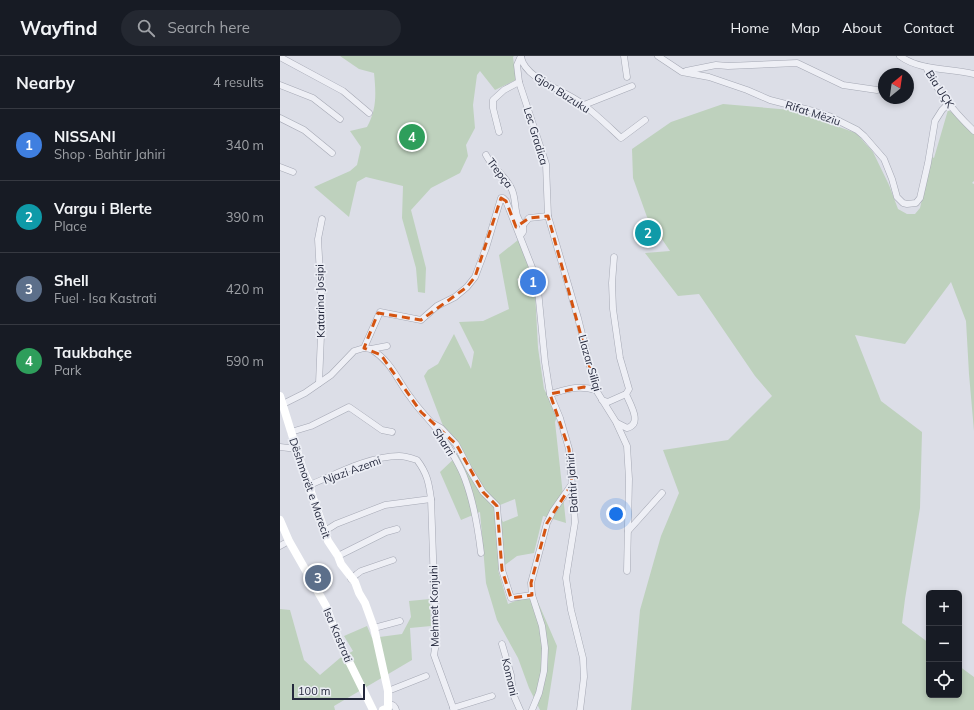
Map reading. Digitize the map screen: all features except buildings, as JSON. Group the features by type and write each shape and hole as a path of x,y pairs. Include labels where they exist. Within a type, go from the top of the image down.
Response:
{"street":[{"name":"Lec Gradica","path":"521,56 517,65 519,82 546,164 548,216"},
{"name":"Gjon Buzuku","path":"521,56 522,63 532,74 584,105 621,138 645,120"},
{"path":"624,56 627,77"},
{"path":"658,56 682,72 716,65 735,66 797,64 843,85 877,90"},
{"name":"Bia UÇK","path":"900,56 905,60 926,67 931,78 949,103 961,119 974,131"},
{"path":"280,58 343,91 369,113"},
{"path":"926,67 958,70 974,74"},
{"name":"Rifat Mëziu","path":"682,72 709,77 747,90 770,100 829,116 857,130 884,159 897,197 903,203 907,204 916,203 920,198 924,185 935,121 942,110 949,103"},
{"path":"499,132 493,108 493,100 504,90 519,82"},
{"path":"280,85 313,98 340,119"},
{"path":"584,105 632,86"},
{"path":"280,118 304,130 332,154"},
{"name":"Trepça","path":"486,156 513,191 518,216 523,225"},
{"path":"280,167 293,172"},
{"name":"Bahtir Jahiri","path":"364,348 380,312 421,320 437,306 455,297 467,287 475,277 501,198 503,198 506,201 535,275 550,394 560,418 569,449 574,522 566,578 571,610 583,658 584,677 580,710"},
{"path":"520,236 523,232 523,225 530,218 548,216"},
{"name":"Llazar Siliqi","path":"548,216 578,318 596,390 616,422 627,446 629,479 627,571"},
{"name":"Katarina Josipi","path":"319,383 322,305 318,239 322,219"},
{"path":"602,400 608,402 626,394 629,389 620,358 614,309 612,283 614,257"},
{"path":"281,400 305,393 341,366 354,351 364,348 371,349 387,346"},
{"name":"Sharri","path":"371,349 381,355 389,364 410,398 447,446 465,478 475,514 481,553"},
{"path":"550,394 573,388 584,387 596,390"},
{"path":"616,422 620,426 627,428 632,427 636,419 626,394"},
{"name":"Dëshmorët e Marecit","path":"281,400 324,531 341,564 351,580 355,582 358,593 365,603 374,628 388,691 386,709"},
{"path":"291,432 311,426 349,407 382,430 392,432"},
{"path":"430,422 441,428 456,444 483,492 497,506 502,570 511,598 532,595"},
{"path":"280,447 297,449"},
{"name":"Njazi Azemi","path":"310,485 364,464 385,458 400,456 417,460"},
{"name":"Mehmet Konjuhi","path":"417,460 425,470 430,485 432,499 436,642 434,655 453,709"},
{"path":"532,710 539,693 544,671 545,648 542,626 532,595 531,583 547,523 553,511 572,484"},
{"path":"628,532 662,493"},
{"path":"324,531 336,524 385,505 432,499"},
{"name":"Isa Kastrati","path":"280,520 289,541 326,606 337,637 373,710"},
{"path":"338,556 386,532 397,529"},
{"path":"280,546 289,541"},
{"path":"351,580 357,574 393,560"},
{"path":"374,628 400,621"},
{"name":"Komani","path":"502,644 513,694 520,710"},
{"path":"388,691 426,676"},
{"path":"453,709 492,696"},
{"path":"386,709 390,704 395,706 396,710"}],"highlighted area":[{"path":"501,198 506,201 516,227 529,218 548,216 596,390 584,387 550,394 569,449 572,484 547,523 531,583 532,595 511,598 502,570 497,506 483,492 456,444 421,412 381,355 364,348 378,313 421,320 467,287 475,277"}],"green space":[{"path":"340,56 514,56 516,80 495,90 480,71 477,75 473,105 475,128 466,145 468,156 460,173 431,188 411,210 426,268 425,293 418,292 416,268 402,218 403,186 366,177 357,182 349,217 314,187 350,171 357,165 361,147 350,131 367,127 373,114 375,94 374,73 359,69"},
{"path":"723,104 791,110 856,133 873,152 889,185 898,209 907,214 915,214 920,208 932,157 934,158 948,110 974,126 974,181 972,183 974,184 974,431 966,321 951,282 905,344 855,335 881,401 922,432 920,508 902,623 926,641 926,698 962,698 962,668 974,677 974,710 631,710 640,610 661,536 679,493 663,450 728,440 772,396 755,376 699,294 678,296 645,253 670,251 647,217 633,178 632,149 671,122"},
{"path":"518,240 531,273 517,279 522,293 535,291 538,348 544,389 558,414 555,422 566,523 543,516 534,553 517,556 498,570 508,604 534,593 557,646 547,710 540,710 529,688 518,658 497,620 486,583 480,512 461,520 440,472 459,454 448,439 424,376 428,370 438,364 454,334 471,369 474,352 459,322 483,321 509,309 499,255","holes":["515,499 518,516 503,522 495,507"]},
{"path":"430,599 431,626 410,628 412,660 334,706 335,710 280,710 280,609 290,610 304,660 320,675 340,658 353,651 344,636 367,626 372,638 402,634 411,617 409,601"}],"place":[{"name":"Taukbahçe","path":"412,137"},
{"name":"Vargu i Blerte","path":"648,233"},
{"name":"NISSANI","path":"533,282"},
{"name":"Shell","path":"318,578"}]}
